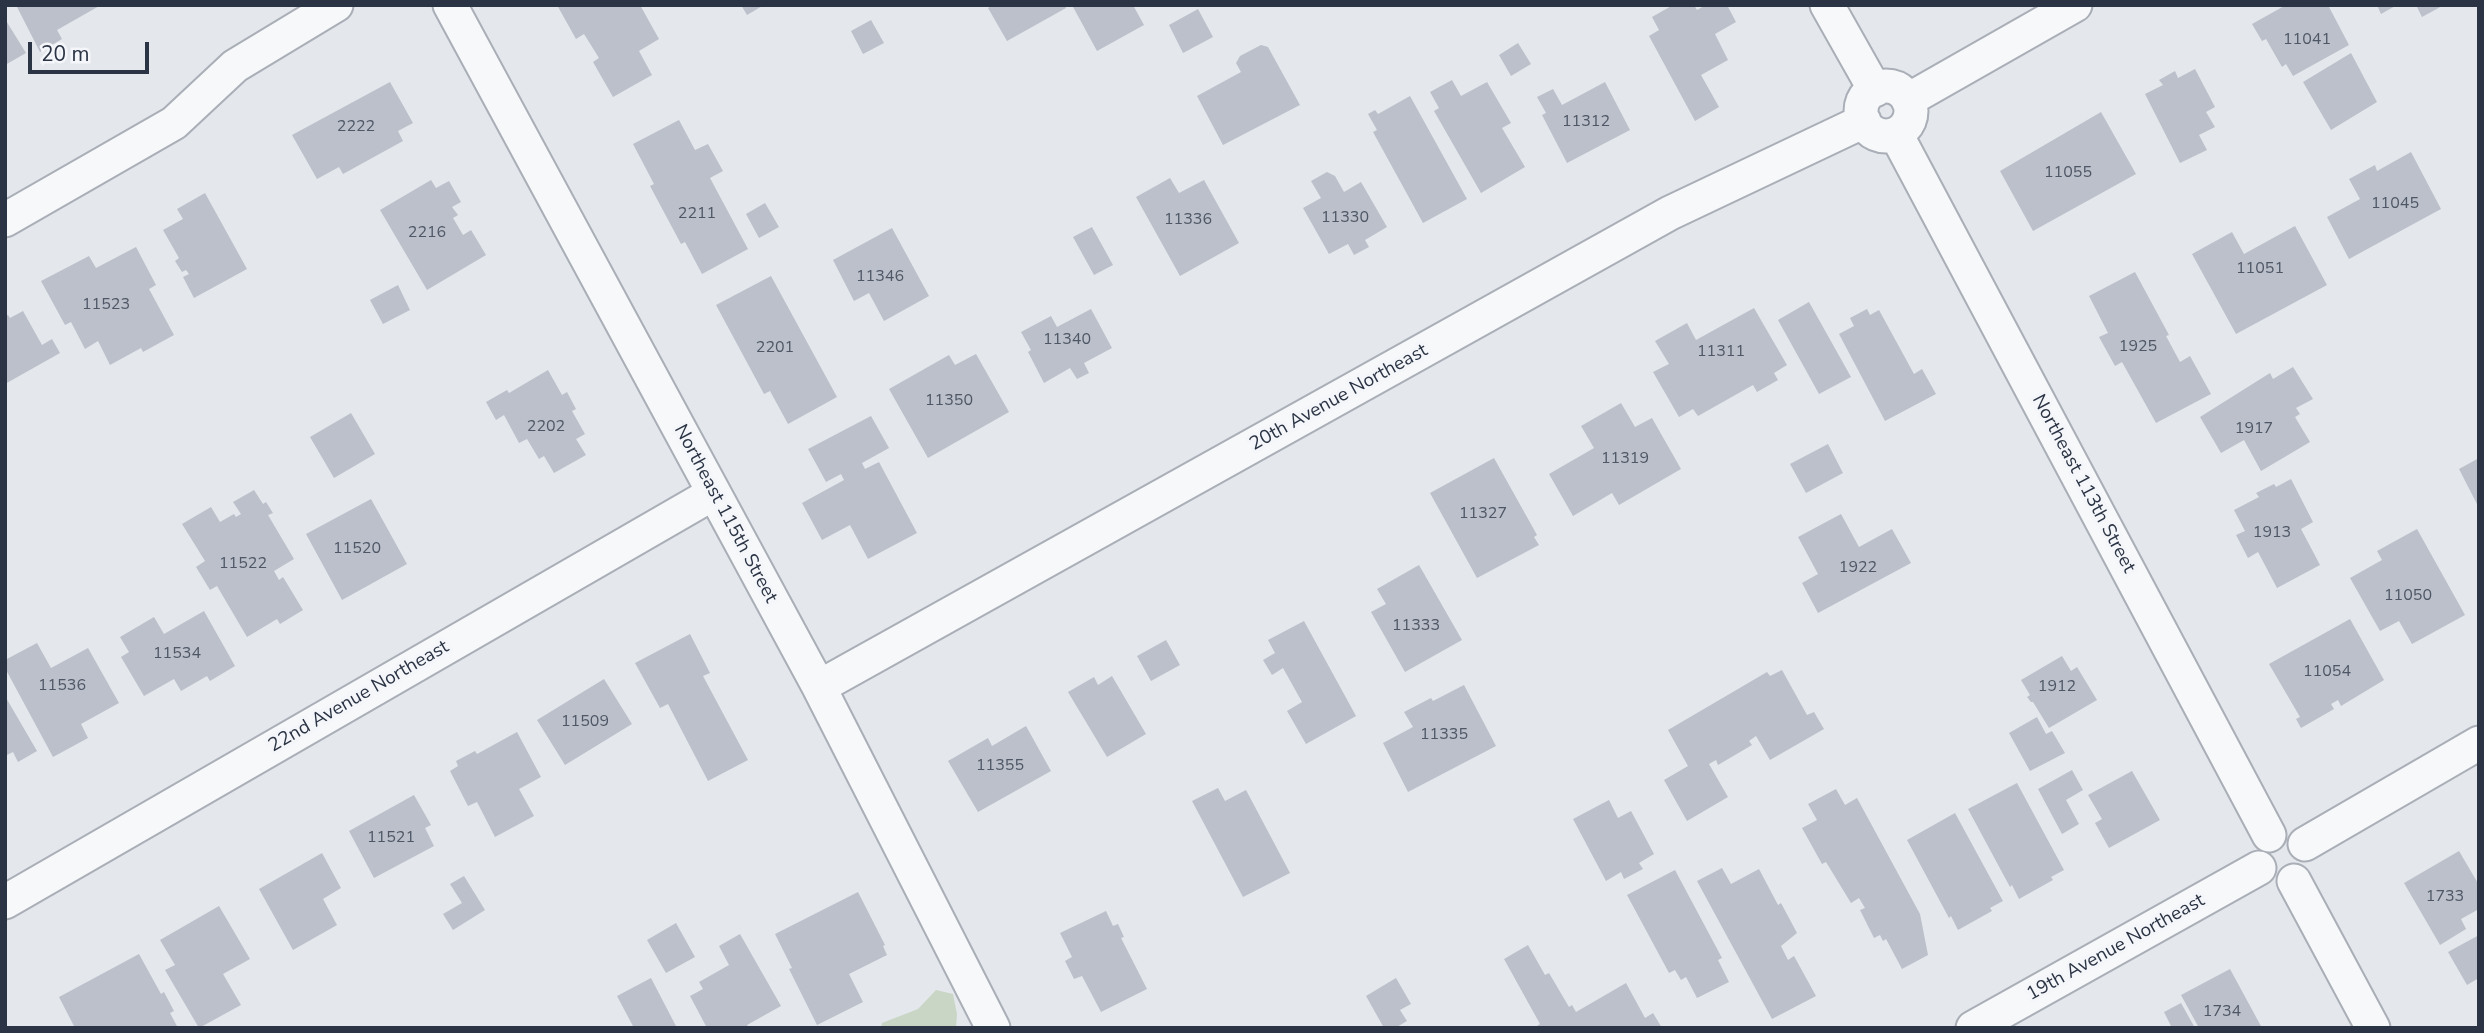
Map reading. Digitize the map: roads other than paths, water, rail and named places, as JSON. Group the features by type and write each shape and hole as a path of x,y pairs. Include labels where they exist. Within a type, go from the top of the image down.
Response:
{"street":[{"path":"5,220 174,123 235,66 336,5"},
{"name":"Northeast 115th Street","path":"450,5 819,687 993,1028"},
{"path":"1827,5 1875,90"},
{"path":"1908,100 2075,5"},
{"path":"1894,88 1908,100 1911,112 1906,126 1896,134 1885,136 1870,131 1864,121 1862,107 1870,93 1894,88"},
{"name":"20th Avenue Northeast","path":"819,687 1670,213 1864,121"},
{"name":"Northeast 113th Street","path":"1896,134 2269,835"},
{"name":"22nd Avenue Northeast","path":"5,902 714,493"},
{"path":"2305,844 2479,743"},
{"path":"2289,832 2297,835 2305,844 2309,857 2304,873 2294,881 2281,884 2266,878 2259,867 2256,854 2259,845 2269,835 2289,832"},
{"name":"19th Avenue Northeast","path":"1973,1028 2259,867"},
{"path":"2294,881 2373,1028"},
{"path":"993,1028 1011,1028"}]}
